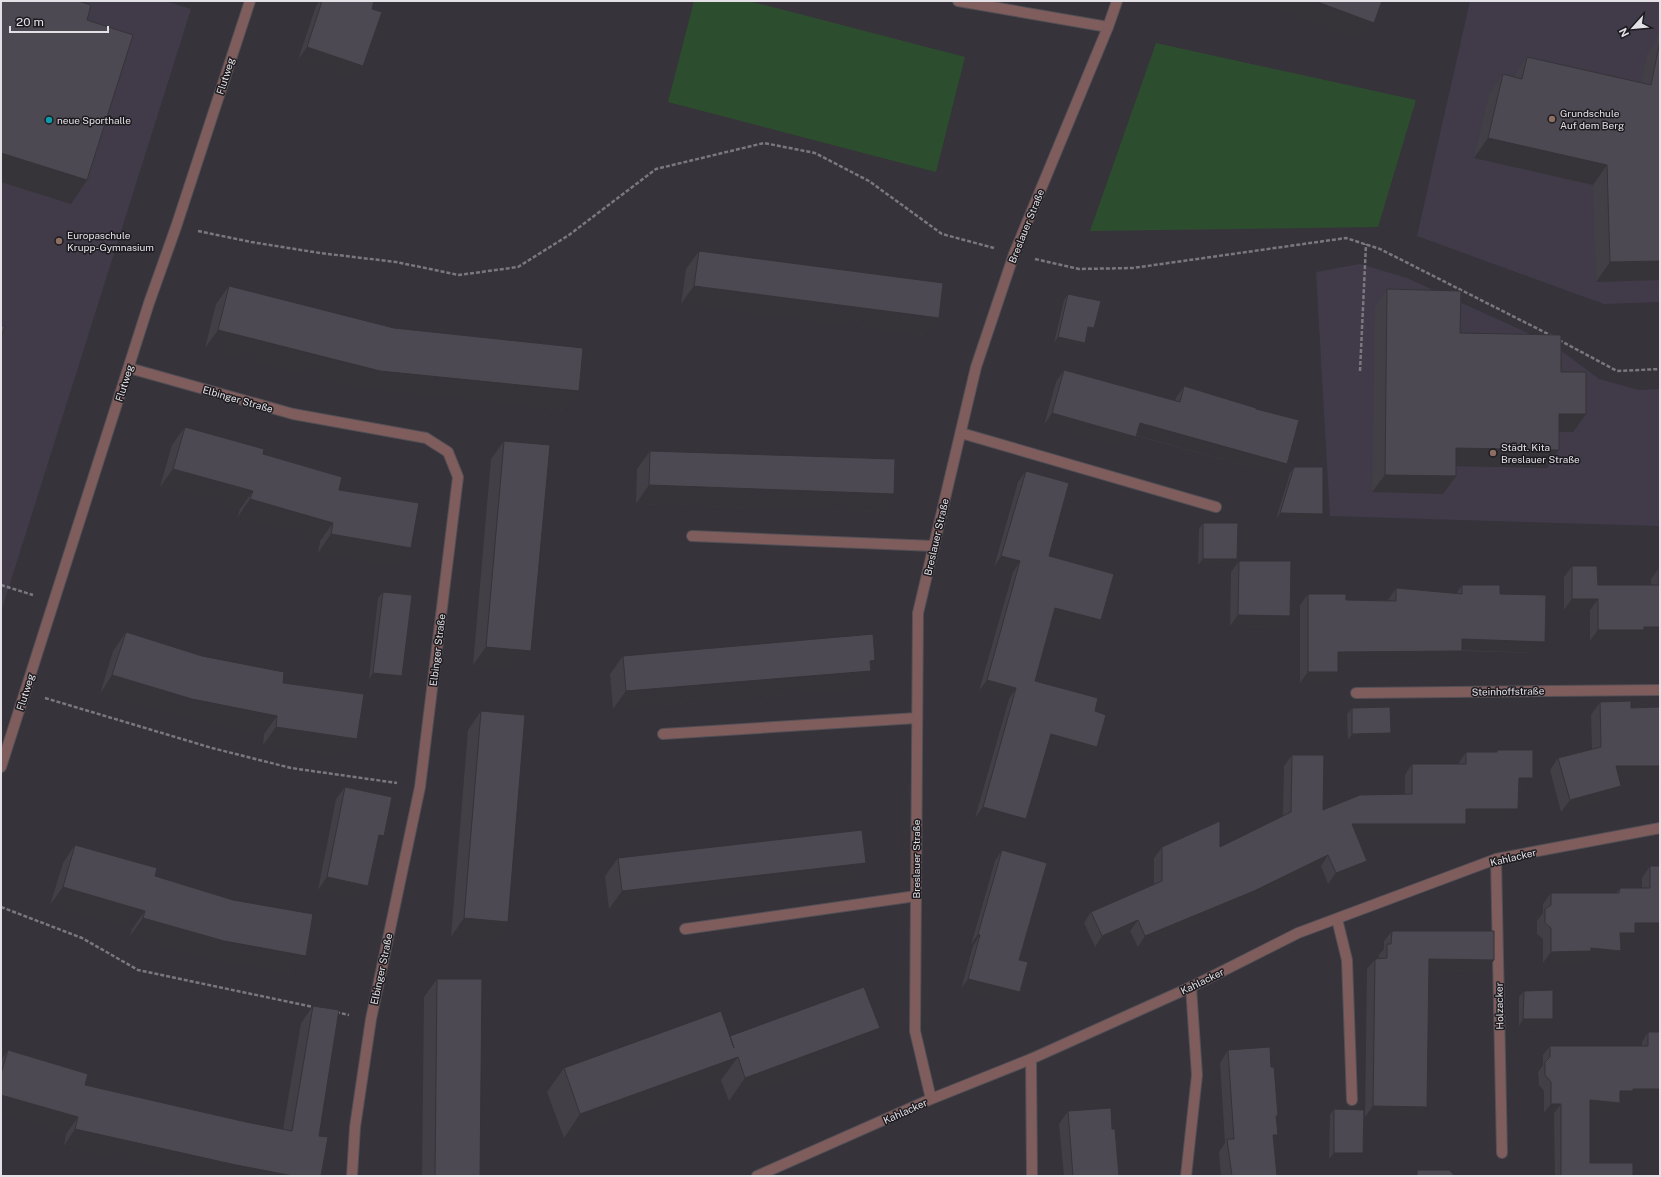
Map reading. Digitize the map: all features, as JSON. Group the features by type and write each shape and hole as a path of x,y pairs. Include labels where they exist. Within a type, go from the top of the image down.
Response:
{"street":[{"name":"Flutweg","path":"1,766 149,303 176,227 250,1"},
{"path":"958,1 1108,27"},
{"name":"Breslauer Straße","path":"931,1099 915,1031 918,613 976,367 1014,254 1108,27 1117,1"},
{"name":"Elbinger Straße","path":"129,368 293,414 426,438 448,452 458,477 420,787 371,1020 355,1127 352,1176"},
{"path":"961,433 1216,507"},
{"path":"692,536 934,546"},
{"name":"Steinhoffstraße","path":"1356,693 1660,690"},
{"path":"663,734 917,718"},
{"name":"Kahlacker","path":"757,1176 931,1099 1031,1059 1191,987 1298,934 1496,860 1660,828"},
{"name":"Holzacker","path":"1496,860 1502,1153"},
{"path":"685,929 916,896"},
{"path":"1337,919 1347,960 1352,1100"},
{"path":"1186,1176 1197,1075 1191,987"},
{"path":"1031,1059 1032,1176"}],"path":[{"path":"176,227 251,242 320,253 396,262 459,275 518,267 569,235 656,169 764,143 815,154 869,181 942,234 1014,254 1079,269 1133,268 1346,238 1380,248 1617,371 1660,369"},
{"path":"1360,371 1366,244"},
{"path":"1,585 54,602"},
{"path":"25,692 212,748 291,768 420,787"},
{"path":"1,907 82,938 138,970 316,1008"},
{"path":"332,1011 371,1020"}],"shaded area":[{"name":"Europaschule Krupp-Gymnasium","path":"1,1 165,1 191,9 1,612"},
{"name":"Grundschule Auf dem Berg","path":"1470,1 1660,1 1660,302 1604,304 1417,236"},
{"name":"Städt. Kita Breslauer Straße","path":"1360,264 1407,278 1552,344 1599,379 1639,390 1660,389 1660,526 1330,516 1316,272"}],"green space":[{"path":"694,1 749,1 965,57 936,172 668,102"},
{"path":"1156,43 1416,100 1378,227 1090,231"}],"building":[{"name":"neue Sporthalle","path":"1,1 78,1 91,5 87,20 133,35 87,180 1,153"},
{"path":"322,1 374,1 372,9 382,12 363,66 307,47"},
{"path":"1315,1 1382,1 1374,23"},
{"path":"1660,41 1660,261 1610,262 1607,165 1488,138 1503,74 1522,79 1527,57 1651,85"},
{"path":"699,251 943,283 939,318 694,286"},
{"path":"229,286 394,328 583,348 579,391 380,371 218,330"},
{"path":"1387,289 1461,291 1460,333 1561,335 1561,372 1586,372 1586,414 1559,414 1559,450 1456,448 1456,476 1385,475"},
{"path":"1068,294 1101,301 1094,328 1088,327 1085,343 1058,337"},
{"path":"1,325 5,326 1,337"},
{"path":"1064,370 1180,402 1184,386 1256,409 1299,420 1287,464 1140,423 1136,437 1052,413"},
{"path":"185,427 264,449 263,454 342,477 339,490 419,503 411,548 331,534 333,523 250,499 253,491 173,469"},
{"path":"504,441 550,445 531,651 486,647"},
{"path":"650,451 895,459 894,494 649,485"},
{"path":"1294,467 1323,467 1323,514 1280,513"},
{"path":"1026,471 1069,483 1049,556 1114,574 1101,620 1055,608 1035,681 1098,698 1095,711 1106,715 1097,747 1051,734 1026,819 983,807 1016,688 987,680 1020,561 1001,556"},
{"path":"1203,523 1238,523 1237,559 1203,559"},
{"path":"1239,561 1291,561 1290,616 1238,615"},
{"path":"1572,566 1597,566 1598,585 1659,585 1660,568 1660,627 1644,627 1644,630 1598,630 1598,599 1572,599"},
{"path":"1462,585 1500,585 1500,594 1546,595 1545,642 1462,639 1462,651 1338,652 1338,672 1308,672 1308,594 1346,594 1346,600 1396,601 1396,588 1462,594"},
{"path":"383,592 412,595 402,676 373,673"},
{"path":"126,632 202,656 284,672 283,683 364,694 357,739 276,727 277,716 192,699 112,675"},
{"path":"873,634 875,660 870,661 871,671 626,691 623,656"},
{"path":"1631,701 1631,708 1660,707 1660,766 1616,766 1621,786 1570,800 1558,758 1601,747 1600,702"},
{"path":"1390,707 1391,733 1352,734 1352,708"},
{"path":"481,711 525,715 508,922 464,918"},
{"path":"1497,750 1533,750 1533,778 1519,778 1518,809 1466,809 1466,824 1352,824 1367,861 1336,873 1328,855 1254,891 1145,936 1138,920 1102,936 1091,912 1162,881 1162,847 1220,821 1220,847 1291,812 1292,755 1324,755 1323,810 1360,795 1412,794 1412,764 1466,764 1466,752 1497,752"},
{"path":"345,787 392,797 384,836 379,835 368,886 327,877"},
{"path":"862,830 866,863 622,891 618,858"},
{"path":"75,845 157,868 155,876 233,900 313,914 306,956 224,941 143,918 145,911 63,887"},
{"path":"1002,850 1047,863 1019,960 1028,962 1020,992 968,979 980,935 978,934"},
{"path":"1650,866 1660,866 1660,923 1635,923 1635,933 1620,933 1621,951 1591,948 1591,951 1551,952 1551,928 1545,923 1545,909 1551,905 1551,893 1619,893 1620,888 1650,888"},
{"path":"1392,931 1494,931 1494,960 1429,959 1427,1107 1373,1106 1375,959 1387,958 1387,944 1391,944"},
{"path":"437,979 482,979 480,1176 435,1176"},
{"path":"864,987 880,1028 745,1078 738,1057 580,1114 564,1068 721,1011 734,1048 730,1036"},
{"path":"1553,990 1553,1019 1523,1019 1524,991"},
{"path":"313,1006 339,1010 319,1136 328,1137 321,1176 293,1176 236,1165 75,1129 78,1117 1,1095 1,1074 8,1050 88,1074 85,1085 292,1131"},
{"path":"1648,1032 1660,1032 1660,1089 1633,1089 1633,1091 1620,1091 1620,1103 1590,1100 1590,1163 1633,1163 1633,1176 1561,1176 1561,1104 1551,1104 1551,1082 1545,1075 1545,1062 1550,1057 1550,1046 1648,1046"},
{"path":"1270,1047 1271,1067 1274,1067 1278,1116 1276,1116 1278,1135 1273,1135 1277,1176 1232,1176 1227,1139 1234,1139 1228,1050"},
{"path":"1111,1108 1112,1129 1115,1129 1119,1176 1073,1176 1068,1111"},
{"path":"1334,1109 1364,1110 1363,1153 1334,1153"},
{"path":"1417,1170 1449,1170 1455,1176 1351,1176 1417,1175"}],"place":[{"name":"Grundschule Auf dem Berg","path":"1552,119"},
{"name":"neue Sporthalle","path":"49,120"},
{"name":"Europaschule Krupp-Gymnasium","path":"59,241"},
{"name":"Städt. Kita Breslauer Straße","path":"1493,453"}]}
